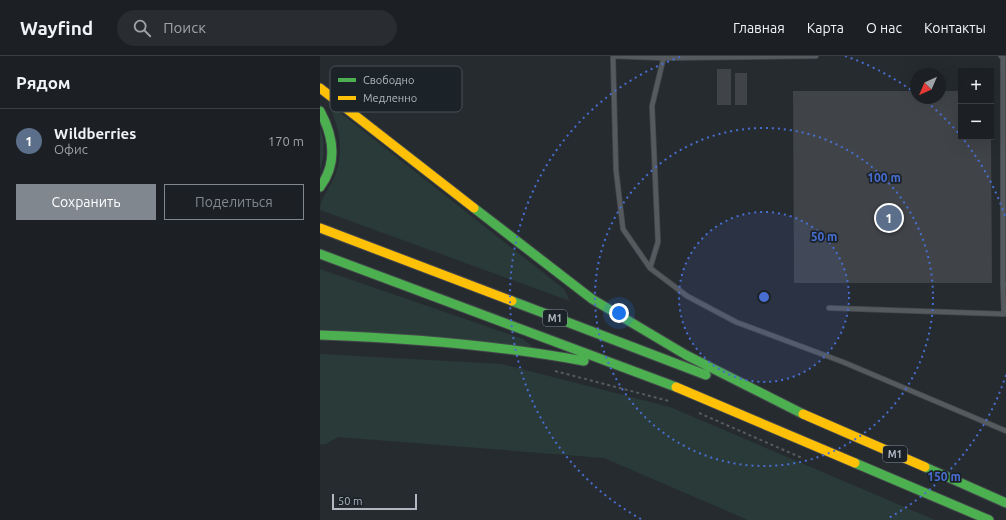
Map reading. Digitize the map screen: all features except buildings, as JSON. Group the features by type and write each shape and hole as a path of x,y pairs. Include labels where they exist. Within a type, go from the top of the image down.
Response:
{"highway":[{"path":"320,88 330,96"},
{"path":"320,111 328,126 333,146 331,167 320,187"},
{"path":"351,112 592,298 686,355 790,408"},
{"name":"М1","path":"320,228 790,408 1006,503"},
{"name":"М1","path":"320,254 652,377 989,520"},
{"path":"320,336 406,338 541,352 652,377"}],"lane":[{"path":"816,56 613,57 616,170 623,229 650,268 687,296 736,322 843,362 1006,431"},
{"path":"829,308 1004,314 1004,56"},
{"path":"650,268 658,242 652,106 664,57"}],"path":[{"path":"548,369 676,404"},
{"path":"697,413 802,458"}],"shaded area":[{"path":"332,112 339,112 564,289 570,301 320,210 323,198 337,170 339,160 340,141"},
{"path":"320,128 324,150 320,172"},
{"path":"320,269 523,339 533,347 320,329"},
{"path":"320,354 502,364 670,407 935,520 748,520 604,458 338,437 326,444 320,444"}],"traffic: fast":[{"path":"320,111 328,130 332,150 330,169 320,187"},
{"path":"474,208 592,299 686,355 803,414"},
{"path":"320,254 676,387"},
{"path":"512,301 706,375"},
{"path":"320,335 453,343 551,355 584,361"},
{"path":"855,463 989,520"},
{"path":"925,467 1006,503"}],"traffic: slow":[{"path":"320,88 330,96"},
{"path":"351,112 474,208"},
{"path":"320,228 512,301"},
{"path":"676,387 855,463"},
{"path":"803,414 925,467"}],"place":[{"name":"Wildberries","path":"889,218"}]}
